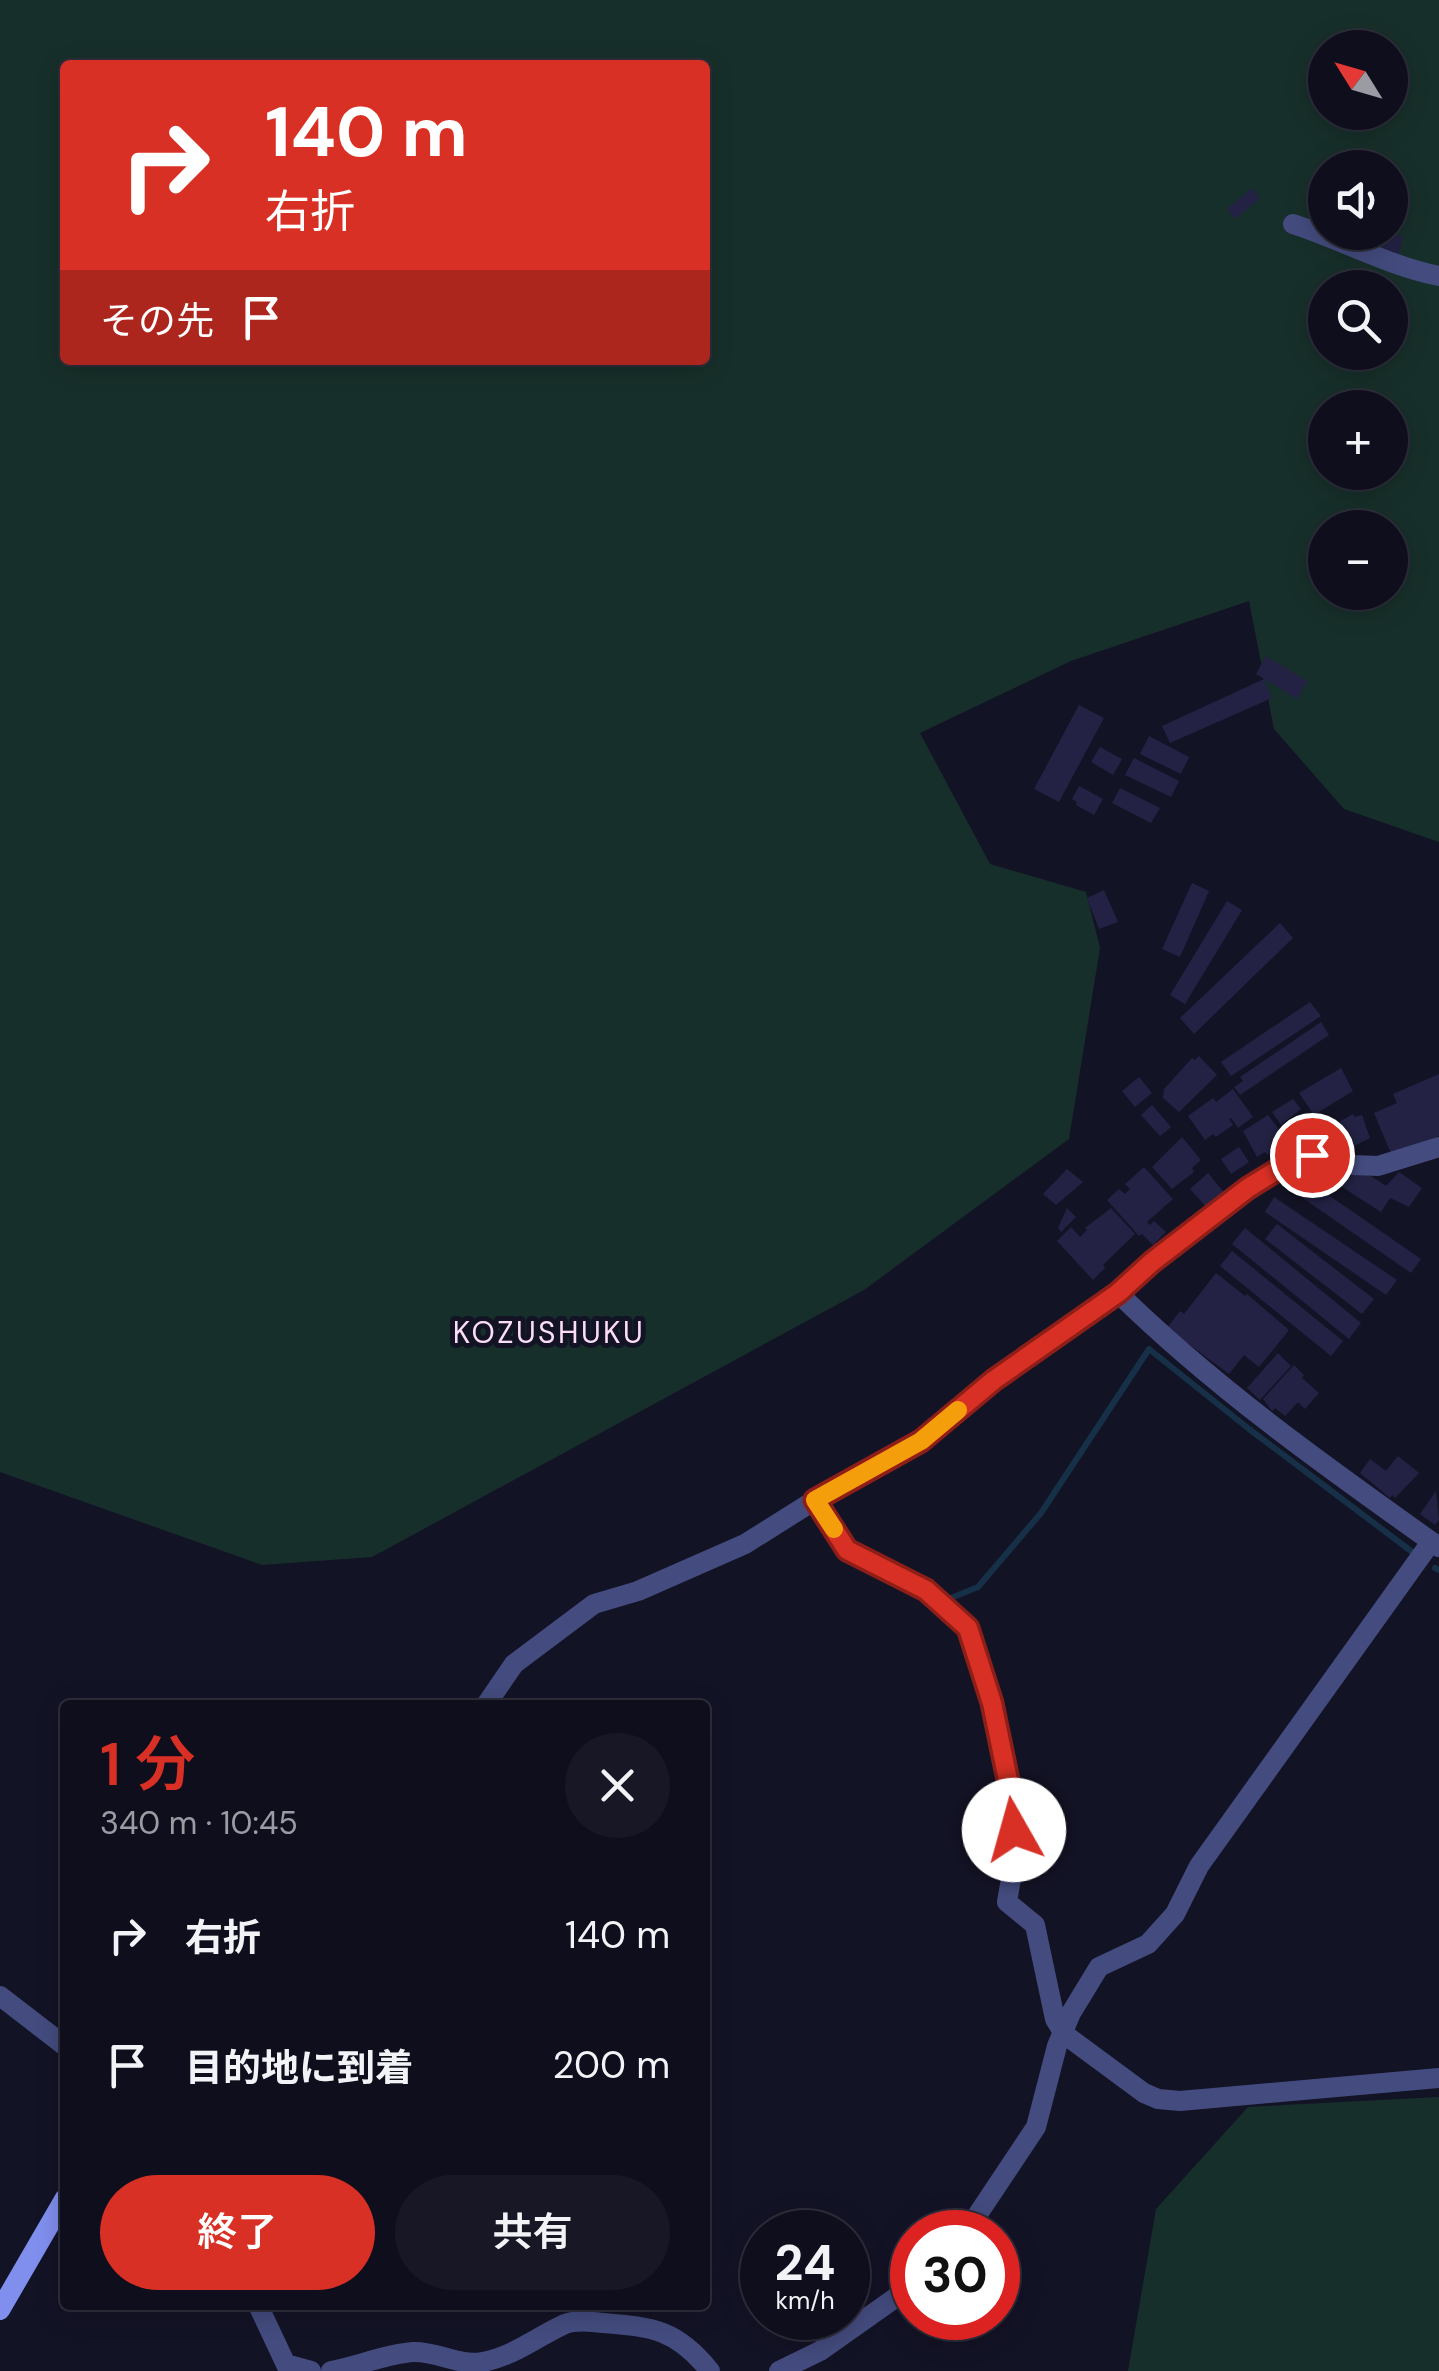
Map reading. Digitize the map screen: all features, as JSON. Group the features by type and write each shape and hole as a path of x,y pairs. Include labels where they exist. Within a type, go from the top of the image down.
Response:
{"street":[{"path":"1293,224 1414,271 1439,276"},
{"path":"489,1700 514,1664 594,1604 638,1591 745,1544 921,1441 994,1380 1118,1293 1193,1228 1287,1164 1312,1155 1378,1166 1439,1147"},
{"path":"981,2210 1036,2126 1045,2081 1071,2013 1100,1967 1148,1944 1174,1914 1198,1866 1435,1544 1318,1461 1174,1347 1118,1293"},
{"path":"815,1500 847,1550 926,1590 968,1628 992,1703 1013,1804 1015,1855 1007,1902 1034,1925 1055,2019 1064,2034 1144,2093 1158,2099 1180,2101 1439,2078"},
{"path":"0,1996 60,2042"},
{"path":"0,2310 60,2207"},
{"path":"780,2371 820,2351 890,2302"},
{"path":"260,2310 289,2368 311,2371"},
{"path":"331,2371 413,2352 468,2363 484,2362 532,2344 568,2323 581,2321 646,2326 666,2332 692,2348 710,2371"}],"green space":[{"path":"0,0 1439,0 1439,842 1344,809 1274,729 1249,601 1071,661 920,733 990,864 1086,892 1100,948 1069,1139 864,1290 372,1557 262,1565 0,1472"},
{"path":"1439,2097 1439,2371 1128,2371 1156,2209 1248,2107"}],"building":[{"path":"1252,188 1260,198 1235,219 1227,209"},
{"path":"1382,250 1399,250 1397,259 1381,253"},
{"path":"1266,656 1307,681 1297,699 1256,674"},
{"path":"1264,679 1272,698 1170,743 1162,726"},
{"path":"1079,705 1104,718 1059,802 1034,789"},
{"path":"1149,736 1189,757 1181,774 1140,754"},
{"path":"1100,747 1122,759 1113,775 1091,762"},
{"path":"1134,758 1179,781 1171,797 1125,775"},
{"path":"1079,786 1103,799 1094,815 1072,799"},
{"path":"1120,788 1160,808 1151,823 1112,803"},
{"path":"1192,883 1209,891 1180,957 1162,949"},
{"path":"1104,890 1118,922 1099,929 1087,898"},
{"path":"1227,901 1242,910 1185,1004 1170,995"},
{"path":"1280,923 1293,938 1194,1034 1180,1018"},
{"path":"1310,1002 1321,1016 1231,1076 1221,1062"},
{"path":"1321,1022 1329,1035 1240,1095 1234,1087 1243,1081 1240,1077"},
{"path":"1199,1056 1217,1075 1179,1112 1163,1098 1164,1089 1192,1058"},
{"path":"1341,1068 1353,1091 1314,1115 1299,1093"},
{"path":"1439,1074 1439,1136 1392,1156 1374,1113 1397,1103 1393,1094"},
{"path":"1139,1077 1152,1093 1135,1107 1122,1091"},
{"path":"1233,1089 1253,1117 1238,1128 1231,1118 1233,1125 1205,1140 1188,1116"},
{"path":"1293,1099 1301,1109 1281,1125 1272,1112"},
{"path":"1152,1105 1171,1127 1160,1136 1141,1115"},
{"path":"1353,1114 1362,1115 1370,1138 1340,1153 1330,1127"},
{"path":"1268,1115 1288,1141 1257,1157 1243,1131"},
{"path":"1182,1137 1201,1160 1192,1168 1194,1172 1172,1189 1152,1167"},
{"path":"1239,1147 1249,1162 1231,1174 1221,1159"},
{"path":"1327,1166 1371,1176 1386,1186 1399,1172 1422,1188 1409,1207 1390,1198 1381,1212 1322,1174"},
{"path":"1144,1167 1173,1199 1147,1222 1150,1225 1154,1221 1166,1232 1153,1245 1142,1234 1139,1236 1107,1200 1119,1189 1125,1194 1130,1189 1125,1184"},
{"path":"1067,1169 1083,1182 1056,1205 1043,1194"},
{"path":"1208,1173 1226,1195 1209,1210 1190,1189"},
{"path":"1304,1178 1421,1259 1411,1273 1294,1192"},
{"path":"1274,1197 1397,1280 1386,1295 1265,1212"},
{"path":"1067,1208 1076,1217 1061,1232 1058,1228"},
{"path":"1111,1208 1135,1234 1093,1280 1057,1241 1071,1227 1080,1237 1085,1228"},
{"path":"1277,1224 1374,1299 1362,1314 1265,1239"},
{"path":"1245,1228 1361,1323 1349,1339 1232,1244"},
{"path":"1232,1251 1343,1341 1331,1356 1220,1266"},
{"path":"1216,1273 1289,1330 1259,1367 1244,1355 1229,1374 1167,1328 1180,1311 1184,1314"},
{"path":"1278,1353 1291,1366 1260,1400 1247,1388"},
{"path":"1294,1365 1319,1393 1305,1409 1298,1402 1285,1416 1275,1408 1272,1411 1263,1399"},
{"path":"1398,1456 1419,1473 1395,1498 1390,1498 1360,1473 1370,1459 1386,1471"},
{"path":"1436,1491 1439,1520 1435,1525 1420,1514"}],"waterway":[{"path":"946,1600 978,1587 1041,1513 1149,1349 1415,1554"},
{"path":"1435,1568 1439,1570"}],"slow traffic":[{"path":"834,1529 815,1500 921,1441 958,1410"}],"district":[{"name":"KOZUSHUKU","path":"549,1332"}],"route":[{"path":"1014,1830 1013,1804 992,1703 968,1628 926,1590 847,1550 815,1500 921,1441 994,1380 1118,1293 1193,1228 1287,1164 1312,1155"}]}
